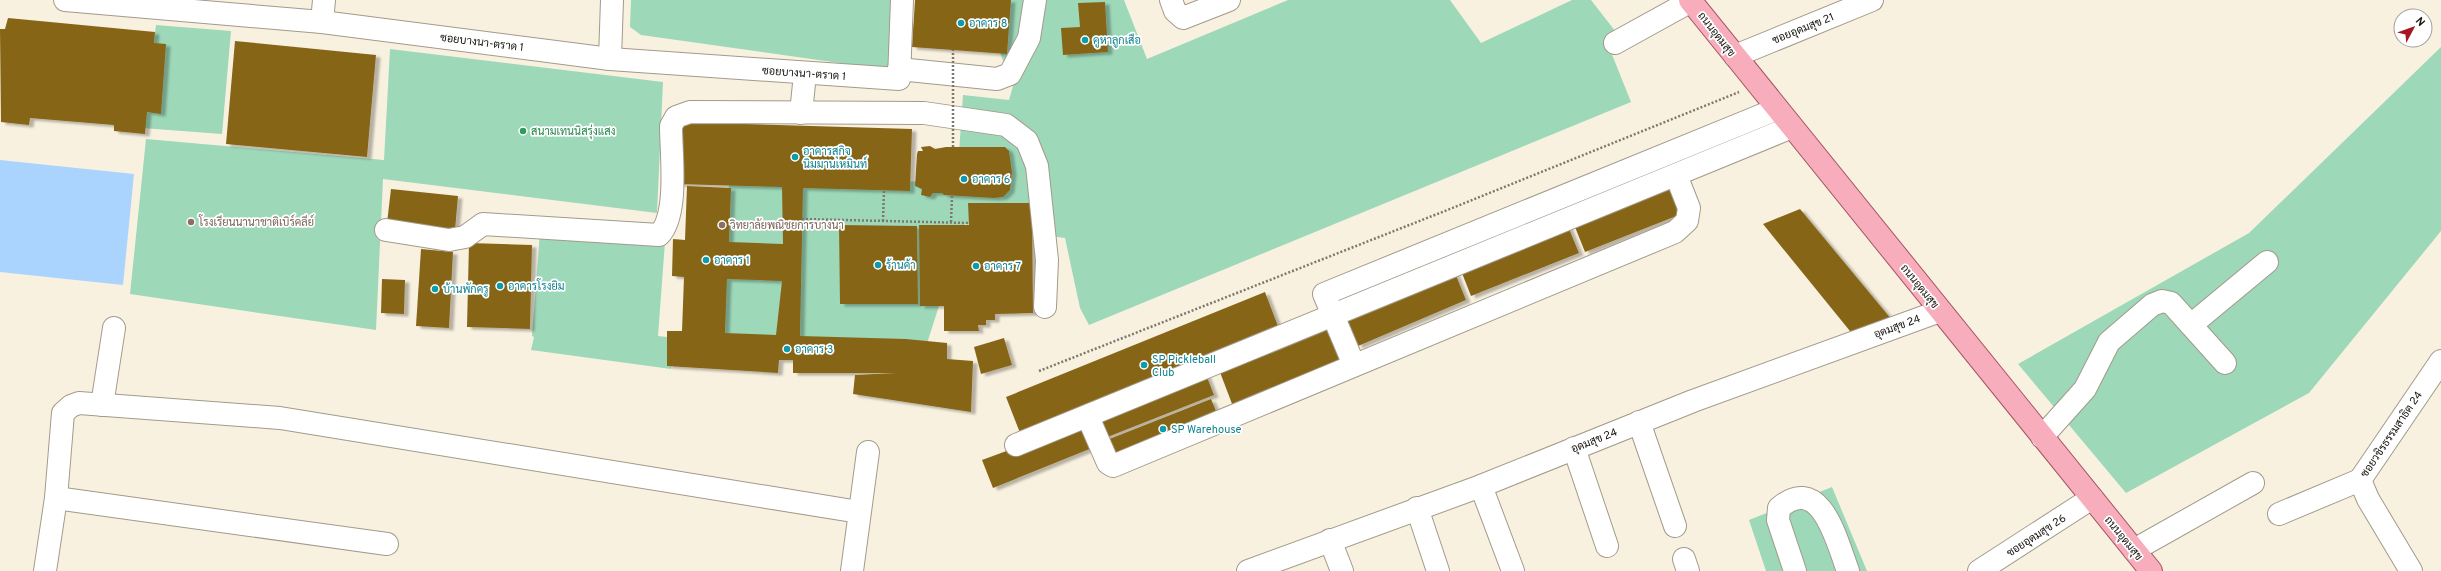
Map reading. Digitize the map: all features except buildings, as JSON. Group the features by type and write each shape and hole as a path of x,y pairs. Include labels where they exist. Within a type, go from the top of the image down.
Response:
{"main road":[{"name":"ถนนอุดมสุข","path":"1691,0 1777,109 2151,571"}],"street":[{"name":"ซอยบางนา-ตราด 1","path":"66,0 322,22 610,59 805,74 899,74 996,79 1010,74 1029,38 1035,0"},
{"path":"322,22 324,0"},
{"path":"610,59 612,0"},
{"path":"899,74 902,0"},
{"path":"1171,0 1175,11 1183,18 1229,0"},
{"path":"1615,43 1691,0"},
{"name":"ซอยอุดมสุข 21","path":"1735,56 1872,0"},
{"path":"801,112 805,74"},
{"path":"1354,365 1324,294 1777,109"},
{"path":"386,230 449,240 465,237 483,224 659,235 666,228 670,213 671,126 676,117 690,112 924,113 1006,125 1027,141 1037,166 1047,260 1045,307"},
{"path":"1016,445 1088,417 1792,127"},
{"path":"1088,417 1108,463 1113,466 1675,232 1687,221 1689,208 1681,173 1678,150"},
{"path":"2191,325 2267,262"},
{"path":"2042,437 2086,389 2109,342 2152,305 2162,301 2171,303 2225,363"},
{"name":"อุดมสุข 24","path":"1248,571 1417,508 1481,486 1639,422 1940,311"},
{"path":"102,405 114,328"},
{"name":"ซอยวชิรธรรมสาธิต 24","path":"2410,571 2368,500 2360,480 2441,361"},
{"path":"45,571 56,498 63,413 71,406 79,403 280,418 859,512"},
{"path":"1639,422 1675,526"},
{"path":"1574,448 1607,546"},
{"path":"852,571 868,452"},
{"path":"2279,514 2360,480"},
{"path":"2134,550 2253,483"},
{"path":"1481,486 1513,571"},
{"path":"1795,571 1778,520 1779,508 1784,504 1804,497 1814,501 1822,511 1832,529 1848,571"},
{"path":"56,498 387,544"},
{"name":"ซอยอุดมสุข 26","path":"1979,571 2092,498"},
{"path":"1417,508 1438,571"},
{"path":"1330,540 1342,571"}],"path":[{"path":"953,50 953,147"},
{"path":"1039,371 1455,207 1758,85"},
{"path":"883,221 884,190"},
{"path":"951,222 952,196"},
{"path":"802,219 969,223"}],"green space":[{"path":"631,0 892,0 889,70 641,35 630,27"},
{"path":"999,0 1124,0 1147,59 1288,0 1450,0 1481,43 1572,0 1591,0 1626,45 1611,52 1631,102 1089,325 1080,308 1065,238 965,224 924,353 724,343 729,179 957,182 963,95 1009,100 1013,86 997,45"},
{"path":"156,25 231,31 222,134 142,128"},
{"path":"2441,47 2441,231 2309,393 2126,493 2018,364 2249,233"},
{"path":"390,49 663,82 657,213 383,179 376,330 130,294 146,139 384,160"},
{"path":"540,232 665,242 658,336 676,338 671,369 531,350 534,337 532,336"},
{"path":"1832,487 1867,571 1766,571 1749,520"}],"water":[{"path":"0,160 134,174 123,285 0,272"}],"place":[{"name":"อาคาร 8","path":"961,23"},
{"name":"คูหาลูกเสือ","path":"1085,40"},
{"name":"สนามเทนนิสรุ่งแสง","path":"523,131"},
{"name":"อาคารสุกิจ นิมมานเหมินท์","path":"795,157"},
{"name":"อาคาร 6","path":"964,179"},
{"name":"โรงเรียนนานาชาติเบิร์คลีย์","path":"191,222"},
{"name":"วิทยาลัยพณิชยการบางนา","path":"722,225"},
{"name":"อาคาร 1","path":"706,260"},
{"name":"ร้านค้า","path":"878,265"},
{"name":"อาคาร 7","path":"976,266"},
{"name":"อาคารโรงยิม","path":"500,286"},
{"name":"บ้านพักครู","path":"435,289"},
{"name":"อาคาร 3","path":"787,349"},
{"name":"SP Pickleball Club","path":"1144,365"},
{"name":"SP Warehouse","path":"1163,429"}]}
